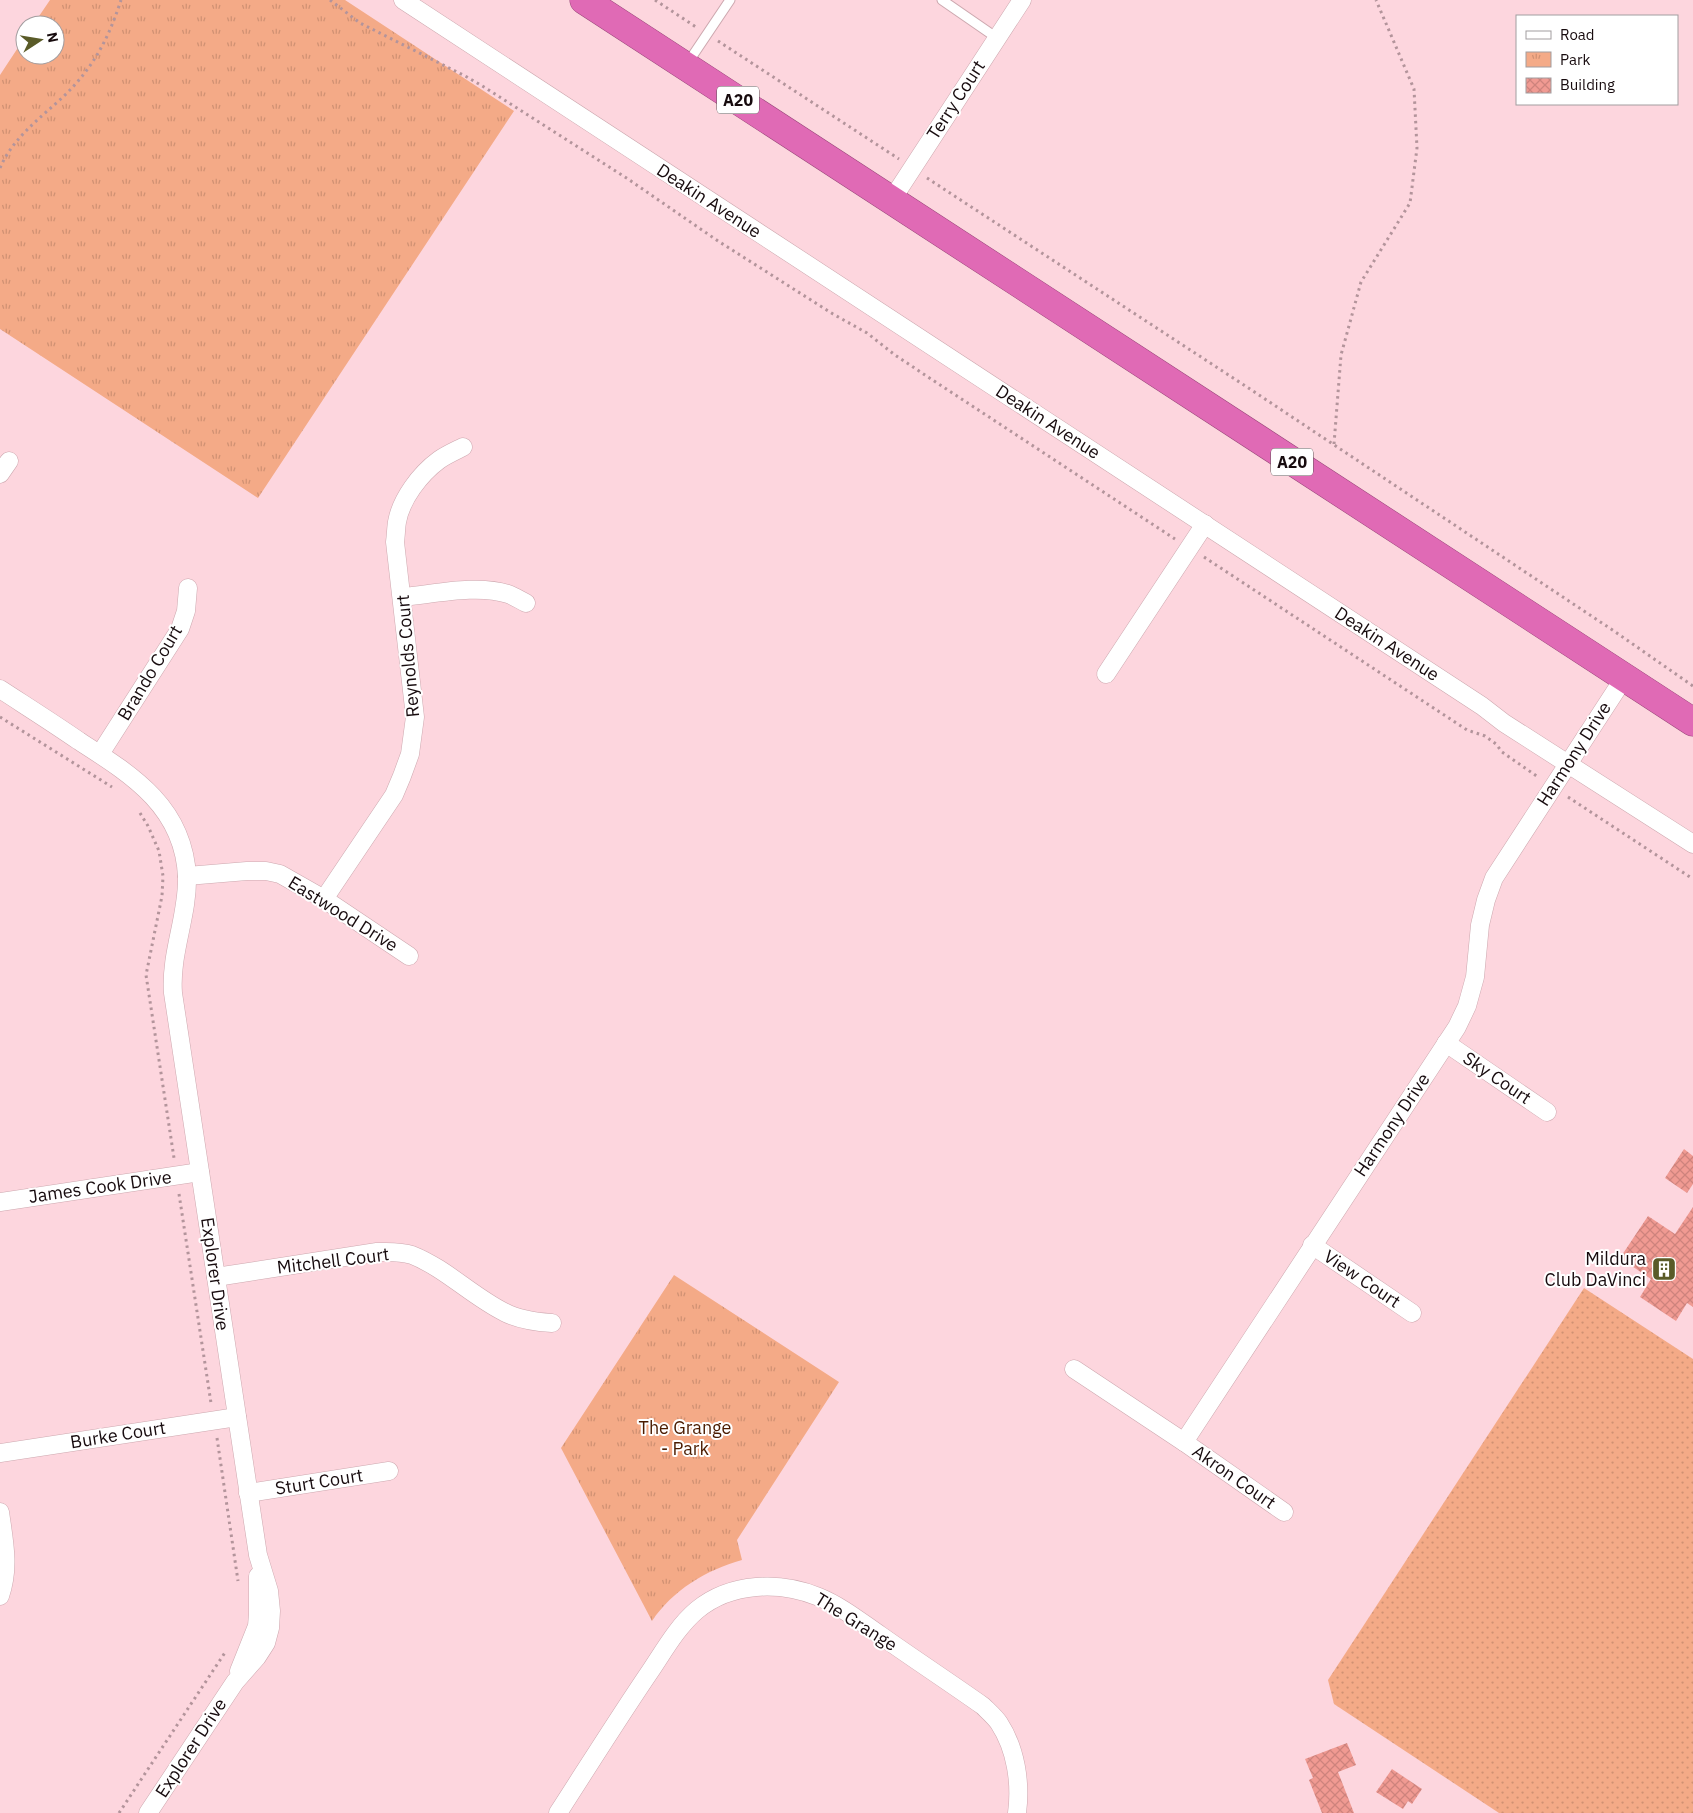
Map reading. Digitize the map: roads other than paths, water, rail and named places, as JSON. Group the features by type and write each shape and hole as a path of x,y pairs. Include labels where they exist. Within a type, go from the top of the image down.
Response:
{"highway":[{"name":"A20","path":"584,0 1693,722"}],"street":[{"name":"Deakin Avenue","path":"403,0 1205,524 1482,706 1504,723 1693,844"},
{"name":"Terry Court","path":"891,201 1022,0"},
{"name":"Reynolds Court","path":"324,899 394,795 410,754 415,717 403,598 395,542 397,521 402,505 426,472 439,460 463,447"},
{"path":"1106,674 1205,524"},
{"name":"Brando Court","path":"100,754 180,629 186,611 188,588"},
{"path":"403,598 468,590 487,590 508,594 526,603"},
{"name":"Harmony Drive","path":"1184,1442 1457,1027 1468,1006 1475,977 1480,925 1494,878 1624,678"},
{"name":"Explorer Drive","path":"0,689 100,754 147,789 164,808 176,830 182,846 187,876 186,894 173,962 173,993 258,1555 258,1614 257,1626 234,1682 148,1813"},
{"name":"Eastwood Drive","path":"187,876 247,871 266,871 280,874 324,899 410,956"},
{"name":"Sky Court","path":"1446,1043 1547,1112"},
{"name":"James Cook Drive","path":"0,1202 200,1172"},
{"name":"View Court","path":"1312,1246 1412,1313"},
{"name":"Mitchell Court","path":"216,1277 377,1252 396,1252 427,1262 503,1311 533,1322 552,1323"},
{"path":"1074,1369 1184,1442"},
{"name":"Burke Court","path":"0,1453 237,1417"},
{"name":"Akron Court","path":"1184,1442 1284,1512"},
{"name":"Sturt Court","path":"248,1493 389,1471"},
{"path":"0,1512 6,1552 6,1571 0,1596"},
{"name":"The Grange","path":"558,1813 622,1712 679,1628 698,1610 718,1597 737,1590 767,1586 782,1586 801,1590 822,1598 855,1618 983,1706 999,1722 1010,1744 1019,1790 1017,1813"}],"lane":[{"path":"686,66 730,0"},
{"path":"942,0 997,38"}],"place":[{"name":"Mildura Club DaVinci","path":"1664,1269"}],"park label":[{"name":"The Grange - Park","path":"685,1438"}]}
